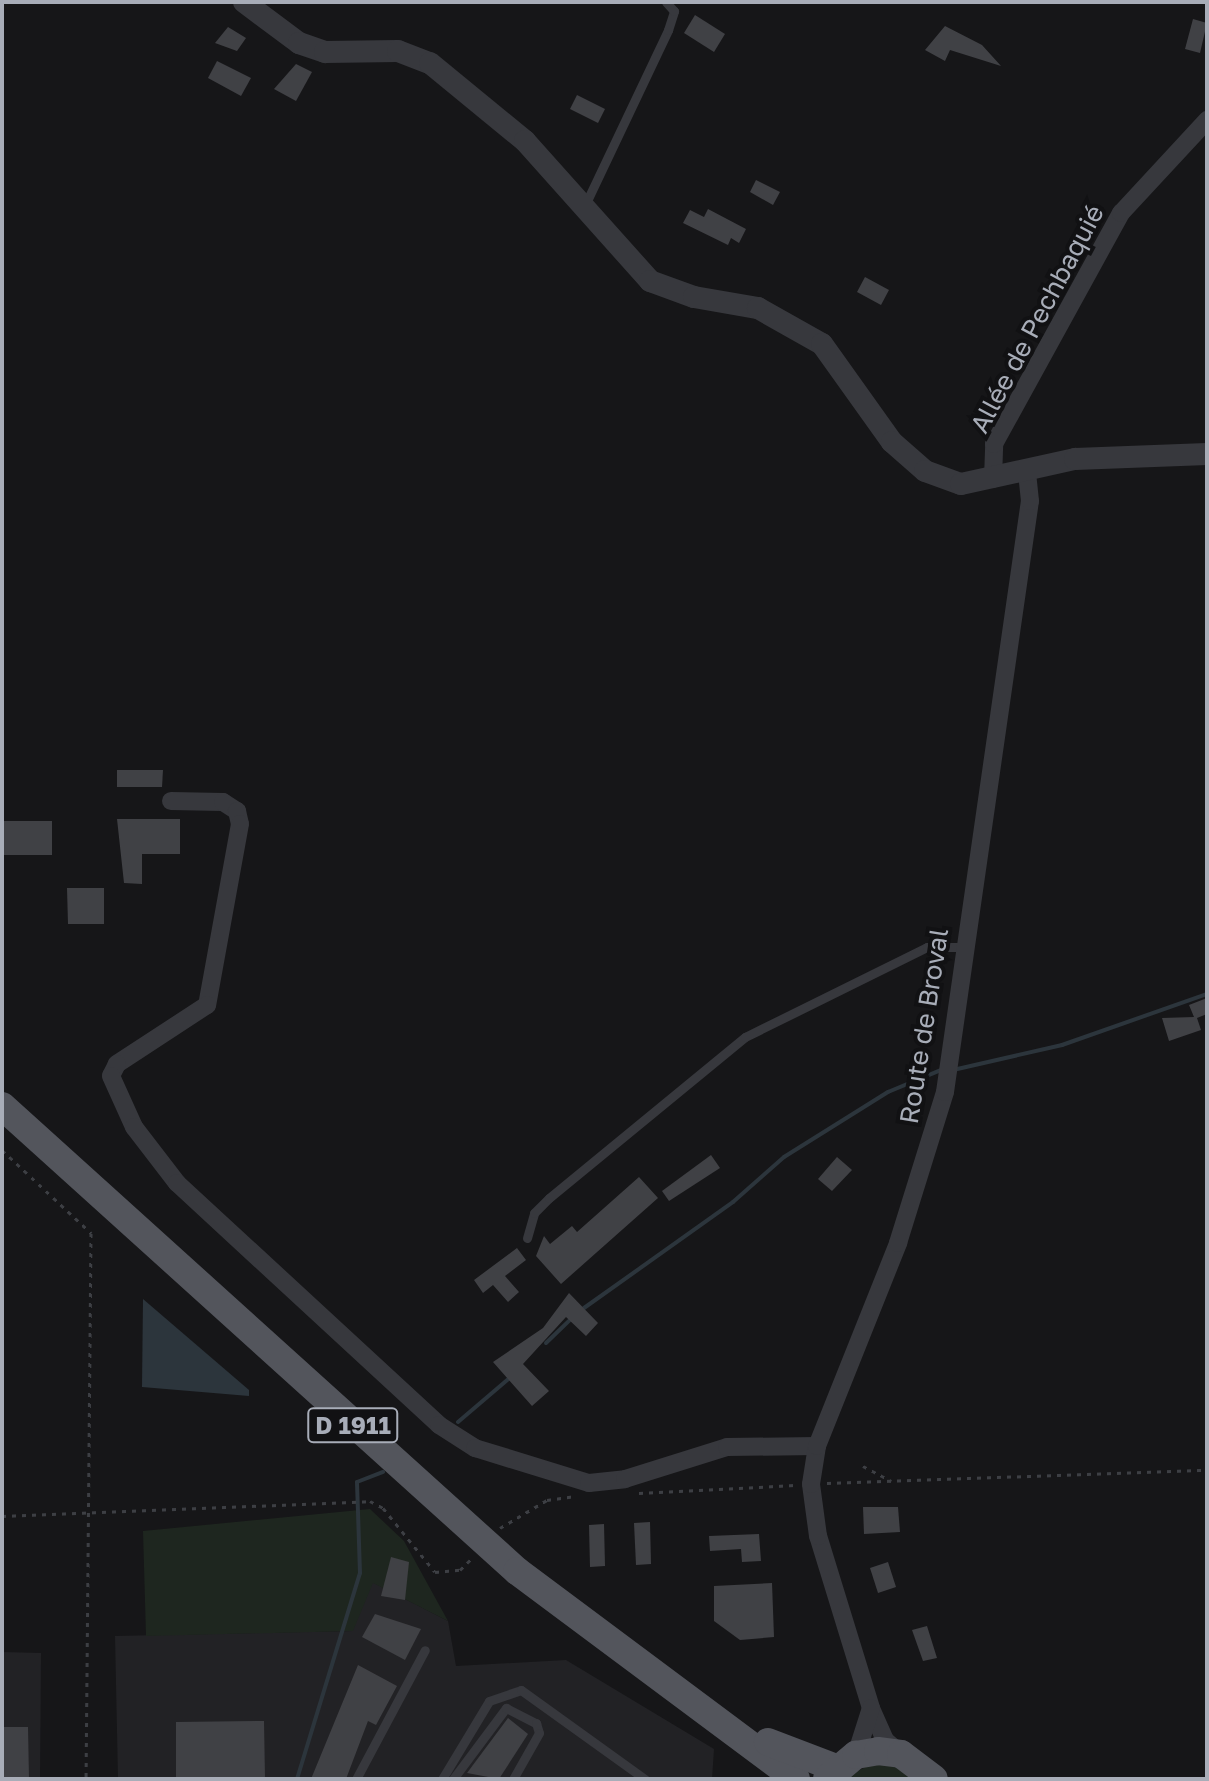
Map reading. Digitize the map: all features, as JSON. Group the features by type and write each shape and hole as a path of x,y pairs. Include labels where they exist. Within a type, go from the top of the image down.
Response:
{"main road":[{"name":"D 1911","path":"2,1106 517,1571 724,1721 796,1779"},
{"name":"D 1911","path":"724,1721 840,1767"},
{"path":"840,1767 901,1754 934,1779"}],"street":[{"path":"244,2 299,43 325,52 398,51 430,63 525,141 650,281 694,297 758,308 822,344 892,442 925,471 961,484 1075,459 1207,454"},
{"name":"Allée de Pechbaquié","path":"993,479 994,444 1121,213 1207,120"},
{"name":"Route de Broval","path":"901,1754 885,1740 871,1708 818,1536 811,1484 817,1446 927,1161 945,1092 963,947 1030,501 1027,471"},
{"path":"171,801 223,802 237,811 240,824 207,1005 117,1064 111,1076 134,1127 177,1183 439,1425 475,1448 589,1483 625,1479 727,1447 817,1446"},
{"path":"840,1767 871,1708"}],"lane":[{"path":"583,208 668,30 674,11 666,2"},
{"path":"527,1238 534,1213 549,1198 745,1037 927,947 963,947"},
{"path":"356,1779 425,1650"},
{"path":"442,1779 489,1701 521,1690 645,1779"},
{"path":"453,1779 506,1708 536,1723 539,1733 513,1779"}],"path":[{"path":"2,1150 91,1233 92,1511 86,1779"},
{"path":"863,1466 892,1481"},
{"path":"630,1493 1207,1470"},
{"path":"496,1532 547,1500 585,1496"},
{"path":"2,1516 366,1501 383,1508 435,1572 460,1570 476,1554"}],"shaded area":[{"path":"143,1299 249,1390 249,1396 142,1387"},
{"path":"370,1509 404,1541 448,1621 373,1583 353,1631 146,1636 143,1531"},
{"path":"372,1582 448,1621 456,1666 566,1660 714,1749 712,1779 118,1779 115,1636 352,1631"},
{"path":"2,1652 41,1653 40,1779 2,1779"},
{"path":"871,1764 893,1764 922,1779 843,1779"}],"building":[{"path":"695,15 725,34 714,52 684,33"},
{"path":"1193,19 1207,23 1200,53 1185,49"},
{"path":"945,26 982,45 1001,66 950,50 945,61 925,50"},
{"path":"228,27 246,38 237,51 215,43"},
{"path":"217,61 251,78 241,96 208,78"},
{"path":"296,64 312,72 296,101 274,89"},
{"path":"577,95 605,109 598,123 570,109"},
{"path":"756,180 780,192 773,205 750,192"},
{"path":"708,209 746,229 739,243 731,238 728,245 683,223 690,210 704,217"},
{"path":"865,277 889,290 881,305 857,292"},
{"path":"117,770 163,770 162,787 117,787"},
{"path":"117,819 180,819 180,854 142,854 142,884 124,883"},
{"path":"3,821 52,821 52,855 3,855"},
{"path":"67,888 104,888 104,924 68,924"},
{"path":"1207,998 1207,1014 1197,1018 1201,1030 1169,1041 1162,1018 1194,1017 1189,1005"},
{"path":"711,1155 720,1168 669,1201 662,1191"},
{"path":"837,1157 852,1170 832,1191 818,1179"},
{"path":"639,1177 658,1198 561,1284 536,1256 544,1236 550,1244 572,1226 577,1232"},
{"path":"517,1248 526,1260 505,1276 519,1292 508,1302 493,1285 483,1293 474,1280"},
{"path":"569,1293 598,1323 586,1336 566,1317 523,1364 549,1391 532,1406 493,1362 543,1328"},
{"path":"863,1507 898,1507 900,1532 864,1534"},
{"path":"650,1522 651,1564 636,1565 634,1523"},
{"path":"604,1524 605,1566 590,1567 589,1525"},
{"path":"759,1534 761,1561 742,1562 741,1549 710,1551 709,1536"},
{"path":"391,1557 409,1562 405,1600 381,1596"},
{"path":"888,1562 896,1587 878,1593 870,1568"},
{"path":"772,1583 774,1637 740,1640 714,1621 714,1586"},
{"path":"375,1614 421,1629 405,1660 362,1637"},
{"path":"927,1626 937,1658 923,1661 912,1630"},
{"path":"358,1665 397,1686 376,1725 368,1721 346,1779 311,1779"},
{"path":"508,1718 528,1734 499,1779 467,1773"},
{"path":"264,1721 265,1779 176,1779 176,1722"},
{"path":"2,1727 28,1727 29,1779 2,1779"}],"waterway":[{"path":"953,1070 1062,1045 1207,994"},
{"path":"584,1308 733,1202 784,1157 888,1092 941,1070"},
{"path":"546,1343 570,1320"},
{"path":"458,1422 512,1376"},
{"path":"297,1779 360,1573 357,1482 383,1472"}]}
